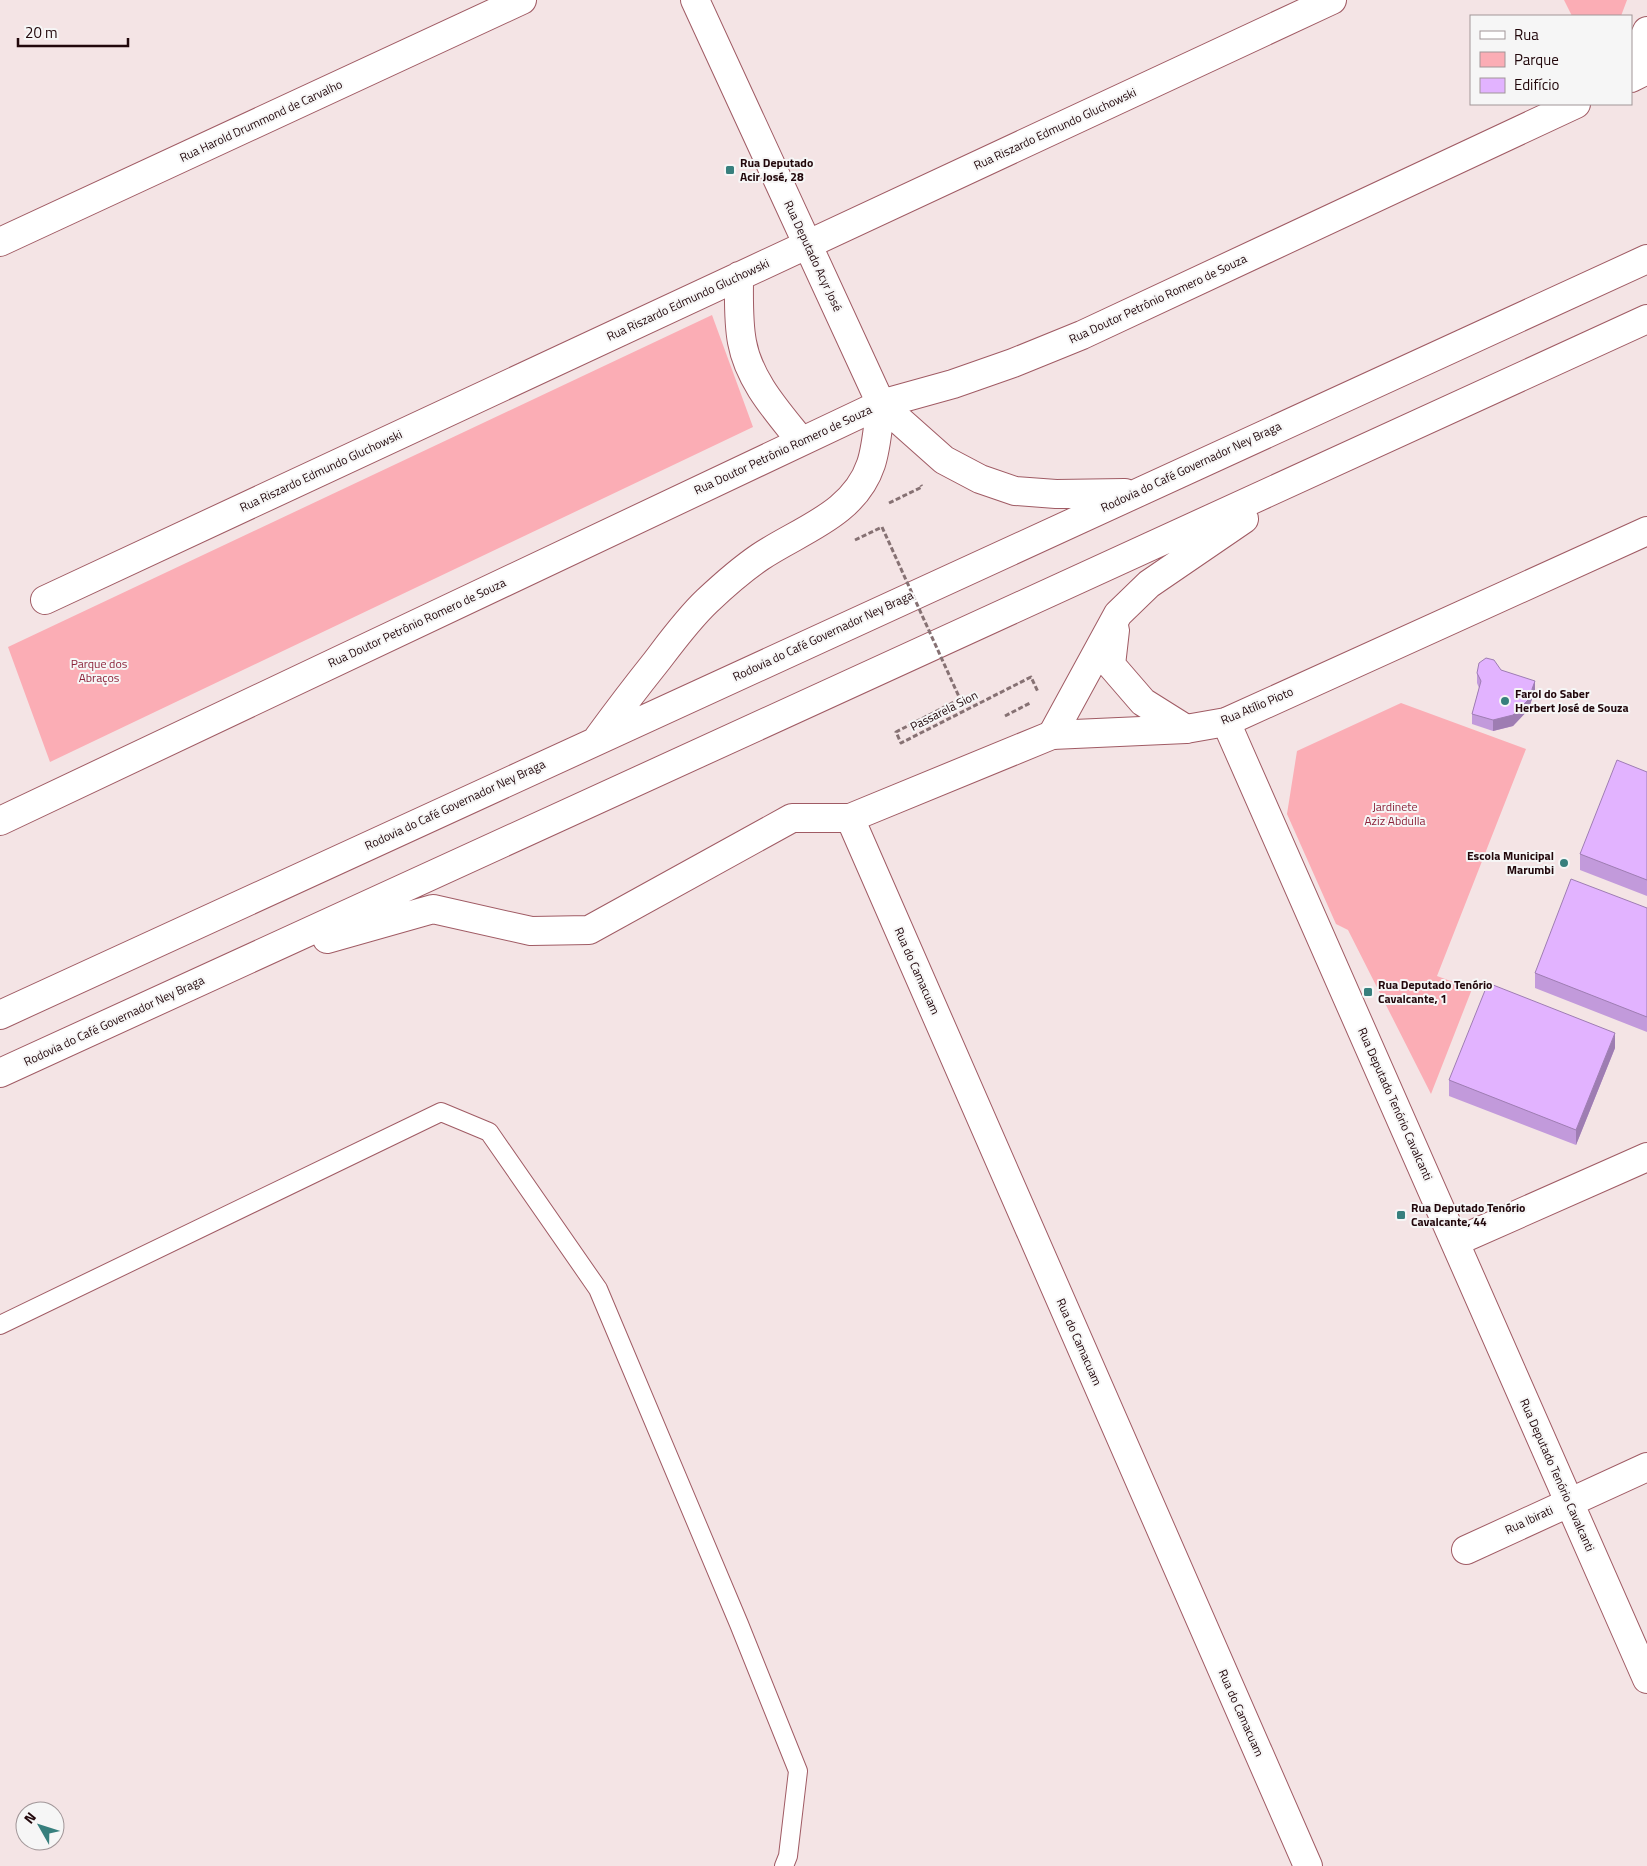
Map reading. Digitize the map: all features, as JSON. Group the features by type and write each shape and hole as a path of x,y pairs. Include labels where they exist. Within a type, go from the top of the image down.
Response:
{"main road":[{"name":"Rua Harold Drummond de Carvalho","path":"0,242 522,0"},
{"name":"Rua Deputado Acyr José","path":"695,0 881,404"},
{"name":"Rua Riszardo Edmundo Gluchowski","path":"45,600 1332,0"},
{"path":"1632,64 1647,31"},
{"path":"1632,78 1647,70"},
{"name":"Rua Doutor Petrônio Romero de Souza","path":"0,821 881,404 962,381 1082,335 1574,105"},
{"name":"Rodovia do Café Governador Ney Braga","path":"0,1015 1647,259"},
{"path":"739,276 739,315 742,343 750,370 770,402 801,441"},
{"name":"Rodovia do Café Governador Ney Braga","path":"0,1073 1308,476 1647,319"},
{"path":"881,404 944,460 980,479 1015,491 1056,494 1137,492"},
{"path":"596,740 676,636 705,603 733,577 760,556 825,520 840,510 854,494 872,464 881,404"},
{"path":"1052,735 1118,614 1148,584 1308,476"},
{"name":"Rua Atílio Pioto","path":"850,818 1052,735 1186,729 1226,722 1647,531"},
{"path":"1118,614 1111,665 1143,702 1186,729"},
{"name":"Rua Deputado Tenório Cavalcanti","path":"1226,722 1647,1679"},
{"path":"244,962 432,909 531,931 589,930 792,818 850,818"},
{"name":"Rua do Camacuam","path":"850,818 1308,1866"},
{"path":"1456,1242 1647,1158"},
{"name":"Rua Ibirati","path":"1466,1550 1647,1467"}],"lane":[{"path":"0,1324 441,1112 489,1132 598,1288 765,1688 798,1771 788,1856 784,1866"}],"path":[{"name":"Passarela Sion","path":"882,527 960,699 896,732 901,743 1030,677 1041,698"},
{"path":"998,720 1032,702"}],"green space":[{"path":"1564,0 1627,0 1621,15 1572,15"},
{"name":"Parque dos Abraços","path":"712,315 753,427 50,762 8,647"},
{"name":"Jardinete Aziz Abdulla","path":"1401,703 1526,749 1437,976 1472,989 1431,1094 1348,930 1336,924 1287,814 1297,751"}],"building":[{"name":"Farol do Saber Herbert José de Souza","path":"1486,658 1494,660 1501,670 1535,681 1528,700 1513,715 1493,720 1472,714 1481,681 1477,673 1479,663"},
{"path":"1617,760 1647,772 1647,880 1580,854"},
{"path":"1571,879 1647,908 1647,1017 1535,973"},
{"path":"1488,983 1615,1033 1576,1130 1449,1080"}],"place":[{"name":"Rua Deputado Acir José, 28","path":"730,170"},
{"name":"Farol do Saber Herbert José de Souza","path":"1505,701"},
{"name":"Escola Municipal Marumbi","path":"1564,863"},
{"name":"Rua Deputado Tenório Cavalcante, 1","path":"1368,992"},
{"name":"Rua Deputado Tenório Cavalcante, 44","path":"1401,1215"}]}
